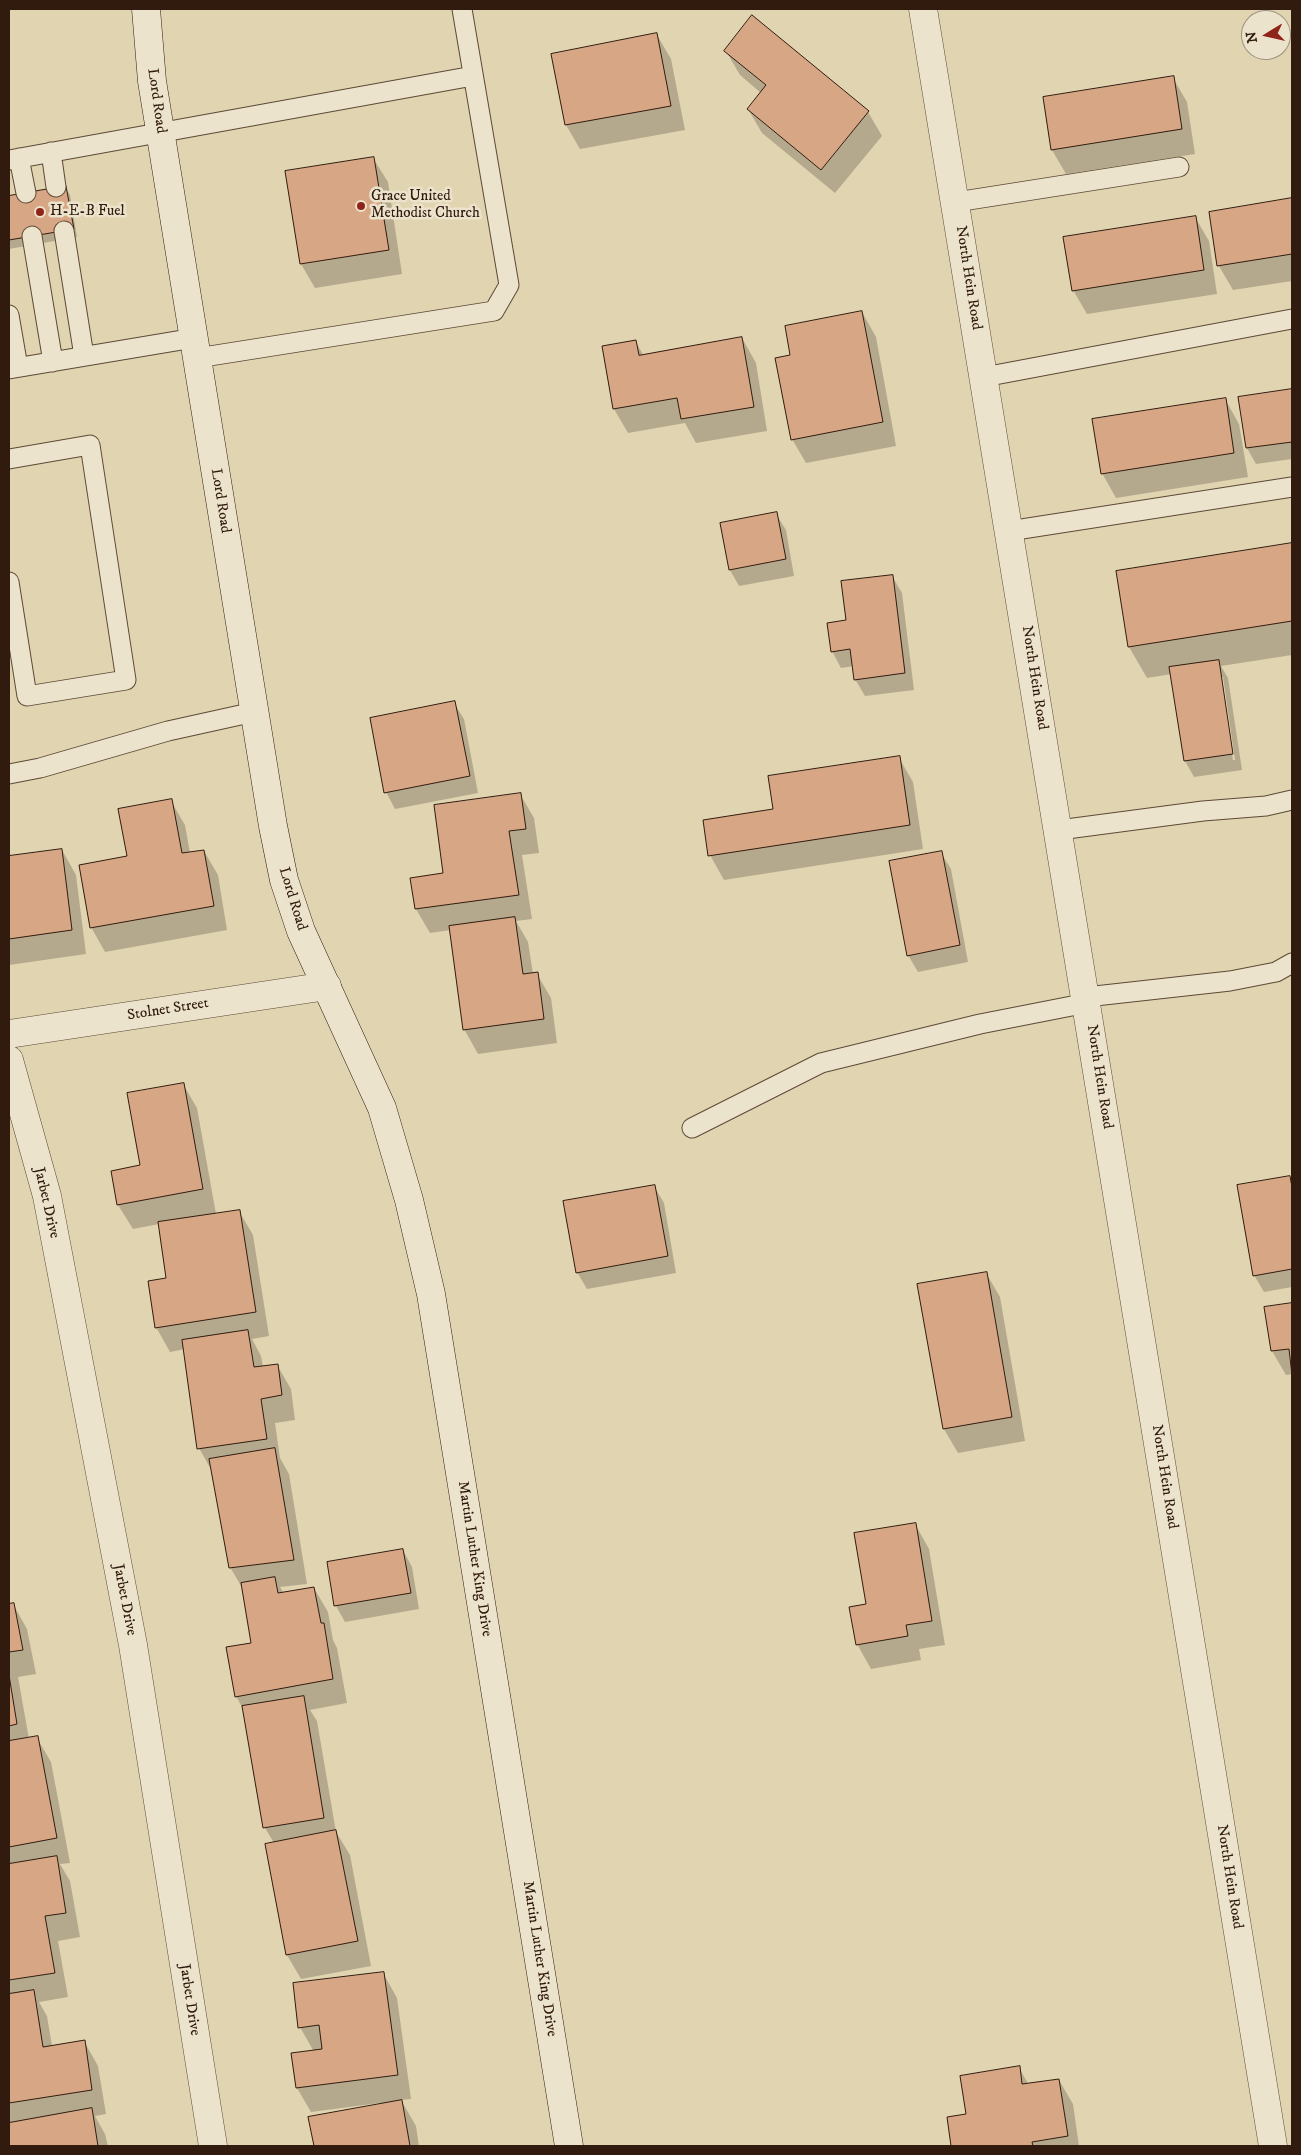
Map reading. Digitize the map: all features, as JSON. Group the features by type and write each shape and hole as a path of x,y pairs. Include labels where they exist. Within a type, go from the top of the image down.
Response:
{"street":[{"name":"Lord Road","path":"146,9 152,81 160,133 254,712 284,880 301,931 327,986"},
{"name":"North Hein Road","path":"923,9 1059,830 1273,2146"},
{"name":"Stolnet Street","path":"9,1034 327,986"},
{"name":"Martin Luther King Drive","path":"327,986 382,1108 409,1200 431,1294 569,2146"},
{"name":"Jarbet Drive","path":"9,1060 46,1196 133,1645 213,2146"}],"lane":[{"path":"9,315 13,368 84,356 195,348 494,311 509,285 462,9"},
{"path":"26,193 14,159 474,76"},
{"path":"51,152 56,187"},
{"path":"956,202 1179,167"},
{"path":"64,231 84,356"},
{"path":"32,236 53,362"},
{"path":"984,377 1292,319"},
{"path":"9,459 90,446 126,680 27,696 14,651 9,582"},
{"path":"1009,532 1292,487"},
{"path":"9,774 40,768 168,731 254,712"},
{"path":"1059,830 1204,811 1266,806 1292,800"},
{"path":"692,1128 821,1063 1086,1000 1230,981 1276,972 1292,963"}],"building":[{"path":"752,15 869,111 821,170 747,109 766,85 724,51"},
{"path":"657,33 671,106 565,125 551,54"},
{"path":"1174,76 1182,129 1051,150 1043,97"},
{"path":"374,157 389,250 300,264 285,171"},
{"name":"H-E-B Fuel","path":"66,186 74,229 9,240 9,196"},
{"path":"1292,198 1292,254 1217,266 1209,212"},
{"path":"1196,216 1204,270 1072,291 1063,237"},
{"path":"862,311 883,422 791,440 775,358 790,355 785,326"},
{"path":"742,337 754,407 681,419 677,398 613,409 602,346 636,340 639,355"},
{"path":"1292,389 1292,442 1246,448 1238,397"},
{"path":"1226,398 1234,453 1101,474 1092,419"},
{"path":"777,512 786,559 729,570 720,523"},
{"path":"1292,543 1292,621 1128,647 1116,571"},
{"path":"893,575 905,673 854,680 850,649 831,652 827,623 846,620 841,581"},
{"path":"1219,660 1233,754 1184,761 1169,667"},
{"path":"455,701 470,776 384,793 370,718"},
{"path":"900,756 910,825 708,856 703,820 773,809 768,776"},
{"path":"521,793 526,829 509,831 519,895 415,909 410,878 443,873 434,805"},
{"path":"172,799 182,853 204,850 214,906 90,928 79,865 127,856 118,809"},
{"path":"62,849 72,930 9,939 9,856"},
{"path":"942,851 960,945 907,956 889,861"},
{"path":"515,917 523,974 538,972 544,1019 463,1030 449,926"},
{"path":"184,1083 203,1189 117,1205 111,1171 140,1165 127,1093"},
{"path":"1290,1176 1292,1187 1292,1269 1253,1276 1237,1185"},
{"path":"655,1185 668,1256 576,1273 563,1201"},
{"path":"240,1210 256,1312 155,1328 148,1281 166,1278 158,1222"},
{"path":"987,1272 1012,1417 943,1429 917,1284"},
{"path":"1292,1303 1292,1375 1289,1349 1271,1351 1264,1307"},
{"path":"248,1330 254,1367 278,1364 282,1395 261,1399 267,1439 197,1449 182,1340"},
{"path":"275,1448 294,1560 229,1568 209,1459"},
{"path":"916,1523 932,1621 906,1625 908,1636 856,1645 849,1607 866,1604 854,1533"},
{"path":"403,1549 411,1593 334,1606 327,1562"},
{"path":"275,1577 278,1593 314,1587 321,1623 324,1623 333,1679 235,1697 226,1647 251,1643 241,1583"},
{"path":"14,1603 23,1650 9,1652 9,1604"},
{"path":"9,1675 17,1724 9,1726"},
{"path":"304,1696 324,1818 263,1828 242,1706"},
{"path":"38,1736 57,1838 9,1847 9,1741"},
{"path":"336,1830 358,1941 286,1955 265,1844"},
{"path":"57,1856 66,1913 45,1916 55,1973 9,1980 9,1864"},
{"path":"384,1972 398,2075 296,2088 291,2053 322,2049 319,2025 298,2028 293,1983"},
{"path":"34,1990 43,2047 85,2040 92,2090 9,2103 9,1994"},
{"path":"1020,2066 1022,2084 1059,2079 1068,2136 1032,2142 1033,2146 951,2146 947,2117 966,2114 960,2076"},
{"path":"402,2100 410,2146 314,2146 308,2117"},
{"path":"92,2108 98,2146 9,2146 9,2123"}],"place":[{"name":"Grace United Methodist Church","path":"361,206"},
{"name":"H-E-B Fuel","path":"40,212"}]}
